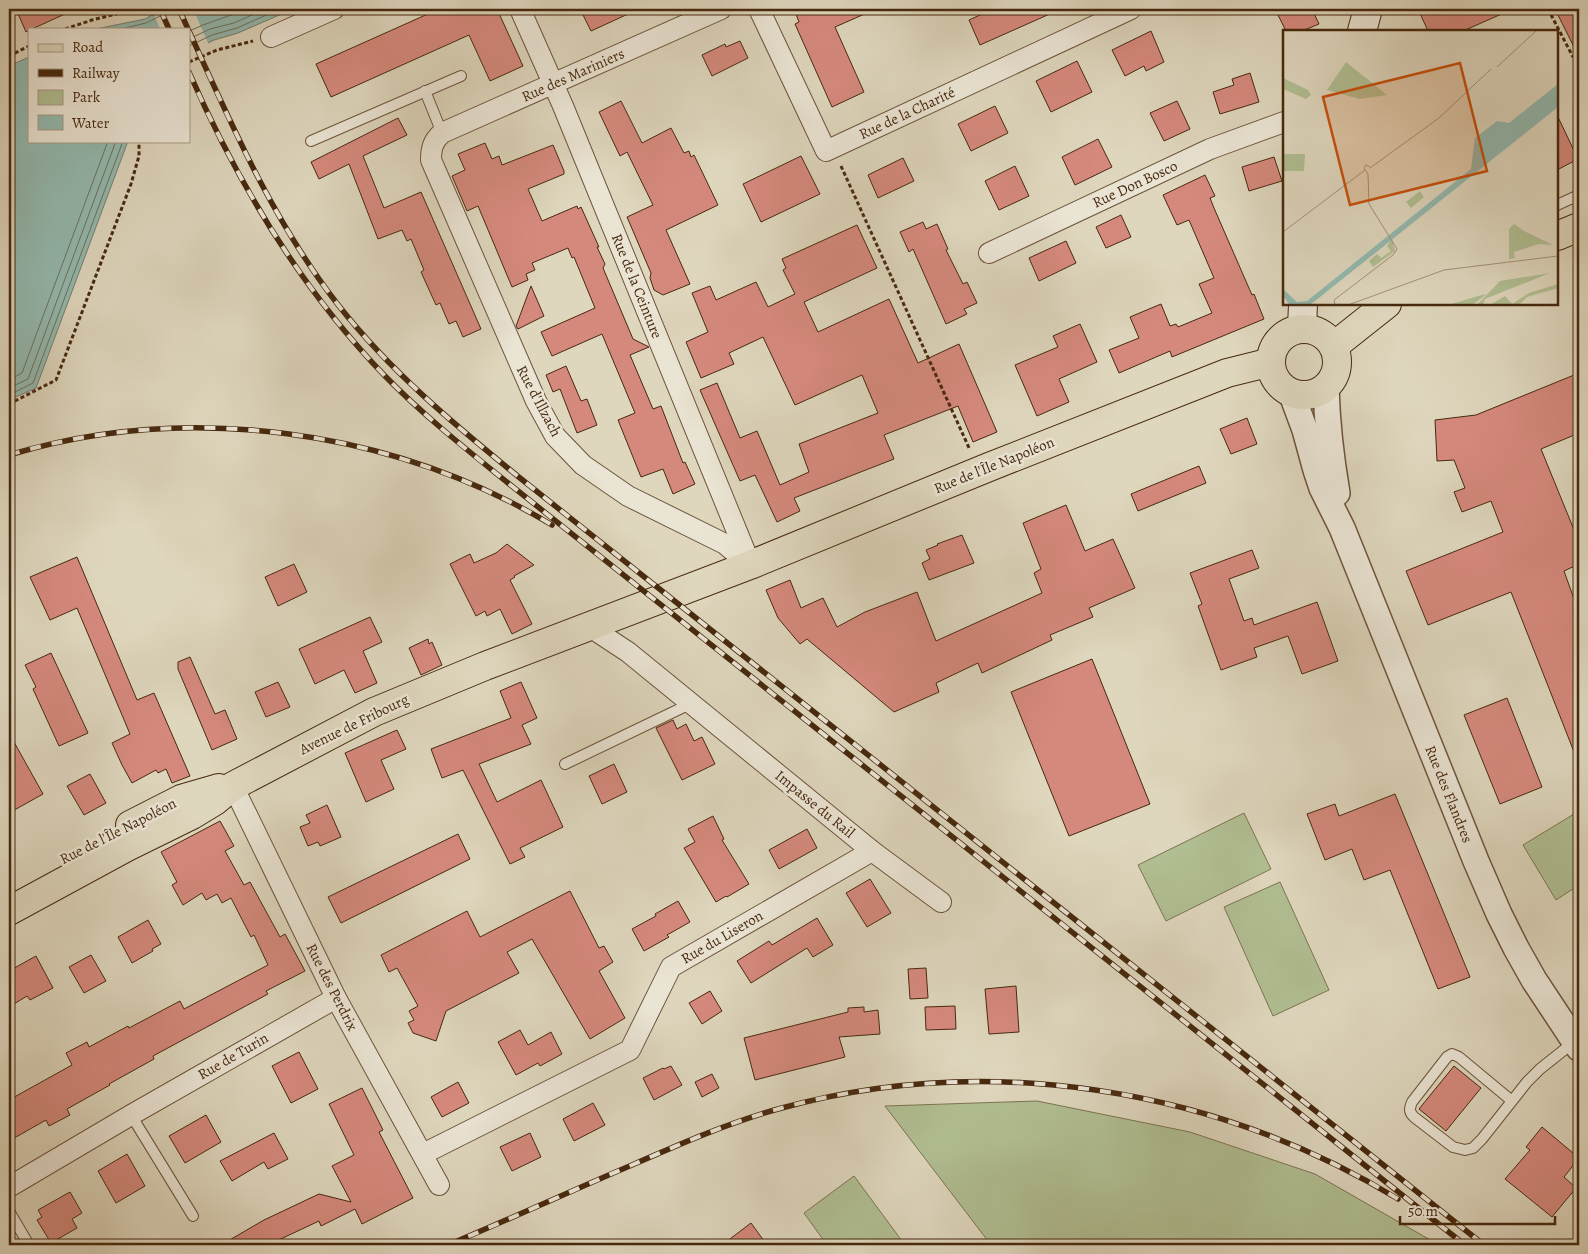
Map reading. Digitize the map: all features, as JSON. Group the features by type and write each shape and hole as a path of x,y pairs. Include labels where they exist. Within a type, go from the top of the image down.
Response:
{"main road":[{"path":"1362,30 1368,9"},
{"path":"1558,236 1579,227"},
{"path":"1334,346 1386,305"},
{"path":"1303,316 1312,329 1328,338 1334,346 1338,365 1334,377 1326,387 1318,392 1300,395 1291,392 1276,380 1272,372 1272,352 1280,339 1292,331 1303,316"},
{"name":"Rue de l'Île Napoléon","path":"719,577 1227,373 1271,362"},
{"name":"Avenue de Fribourg","path":"9,911 127,847 192,815 233,786 374,712 485,666 719,577"},
{"name":"Rue de l'Île Napoléon","path":"9,889 182,798 233,786"}],"street":[{"path":"271,37 334,9"},
{"name":"Rue de la Ceinture","path":"520,9 553,83 750,565"},
{"name":"Rue des Mariniers","path":"437,141 553,83 721,9"},
{"path":"759,9 826,151 832,148"},
{"name":"Rue de la Charité","path":"832,148 1131,9"},
{"name":"Rue Don Bosco","path":"989,253 1210,149 1283,122"},
{"name":"Rue d'Illzach","path":"437,141 431,160 536,401 555,436 583,465 628,496 725,544 750,565"},
{"name":"Rue des Flandres","path":"1326,387 1330,452 1342,528"},
{"name":"Rue des Flandres","path":"1291,392 1322,488 1342,528 1499,914 1534,980 1577,1045"},
{"name":"Impasse du Rail","path":"590,627 628,652 872,851 941,902"},
{"name":"Rue des Perdrix","path":"233,786 336,998 439,1185"},
{"name":"Rue du Liseron","path":"423,1154 630,1050 671,967 872,851"},
{"name":"Rue de Turin","path":"9,1187 336,998"}],"lane":[{"path":"311,141 461,76"},
{"path":"425,91 437,141"},
{"path":"1558,204 1579,194"},
{"path":"565,764 690,704"},
{"path":"1512,1101 1459,1057 1452,1054 1447,1057 1412,1102 1410,1113 1453,1147 1465,1150 1473,1148 1540,1069 1577,1045"},
{"path":"131,1115 193,1216"},
{"path":"9,1211 29,1245"}],"path":[{"path":"68,28 136,9"},
{"path":"1548,9 1573,57"},
{"path":"190,62 217,50 271,37"},
{"path":"9,56 28,46"},
{"path":"9,404 56,380 131,184 139,156 139,142"},
{"path":"832,148 979,471"}],"green space":[{"path":"1579,811 1579,885 1556,900 1523,845"},
{"path":"1244,813 1271,869 1166,921 1138,865"},
{"path":"1280,882 1329,990 1273,1016 1224,907"},
{"path":"1037,1101 1190,1132 1315,1174 1439,1245 991,1245 885,1106"},
{"path":"854,1176 905,1245 827,1245 804,1213"}],"water":[{"path":"163,9 293,9 190,52 190,28 101,28 145,19"},
{"path":"28,57 28,142 128,142 36,388 9,400 9,66"}],"pier":[{"path":"158,9 193,9 209,45 190,54 190,28 160,28 153,12"}],"building":[{"path":"16,9 76,9 34,28 28,28 26,32"},
{"path":"439,9 497,9 523,66 490,81 469,35 331,97 316,64"},
{"path":"580,9 639,9 591,31"},
{"path":"794,9 876,9 835,27 864,92 832,107 795,24 799,22"},
{"path":"993,9 1061,9 980,45 969,20"},
{"path":"1275,9 1312,9 1319,24 1304,30 1286,30"},
{"path":"1418,9 1513,9 1465,30 1428,30"},
{"path":"1555,9 1579,9 1579,57"},
{"path":"1151,31 1164,62 1146,71 1144,66 1125,76 1112,50"},
{"path":"740,41 748,58 712,76 702,55 725,44 726,47"},
{"path":"1077,61 1092,92 1051,112 1036,81"},
{"path":"1250,73 1259,102 1220,114 1213,92 1234,85 1232,79"},
{"path":"621,101 642,143 671,128 684,153 689,151 691,157 694,155 718,205 666,230 690,284 663,295 654,290 650,278 651,273 627,217 653,205 627,152 620,156 599,112"},
{"path":"1177,101 1190,129 1164,141 1150,113"},
{"path":"995,106 1008,133 971,151 958,124"},
{"path":"1558,117 1578,159 1558,169"},
{"path":"398,118 407,135 363,156 384,208 421,192 481,329 463,337 456,321 449,324 440,303 436,305 421,272 424,270 411,239 407,241 402,230 378,239 349,164 319,179 311,162"},
{"path":"1098,139 1112,167 1075,185 1062,157"},
{"path":"485,143 492,159 499,156 502,165 553,145 564,174 528,189 542,221 577,206 578,209 581,207 599,247 597,247 605,264 603,268 633,339 649,347 630,355 653,409 661,406 683,463 685,462 695,484 673,494 663,469 641,477 618,420 635,413 602,334 552,356 541,332 595,308 574,257 572,258 568,248 532,263 535,270 526,274 528,280 512,287 478,206 467,211 452,176 465,170 458,154"},
{"path":"801,156 820,194 761,222 743,184"},
{"path":"1274,157 1282,181 1249,191 1242,167"},
{"path":"903,158 914,181 878,198 868,175"},
{"path":"1015,166 1029,196 999,210 985,181"},
{"path":"1205,175 1215,196 1210,198 1214,208 1264,319 1172,357 1170,351 1119,373 1109,350 1139,338 1130,317 1161,304 1170,326 1176,324 1178,327 1212,313 1199,284 1214,278 1189,220 1177,225 1163,195"},
{"path":"1121,215 1131,237 1106,248 1096,227"},
{"path":"923,222 926,229 937,224 948,249 946,250 963,284 967,282 977,303 964,309 967,314 946,324 913,249 909,252 900,232"},
{"path":"857,225 877,268 804,302 818,332 889,299 918,363 959,344 997,432 973,442 958,406 884,435 894,459 794,498 800,511 777,522 755,475 740,481 700,390 717,383 740,438 757,431 780,485 809,472 799,444 878,413 862,375 795,405 763,337 729,353 734,364 701,378 686,342 708,332 692,293 710,286 716,300 756,282 768,307 795,294 783,270 786,268 782,259"},
{"path":"1066,241 1076,263 1039,281 1029,258"},
{"path":"531,286 544,316 518,329 516,326"},
{"path":"1080,324 1097,362 1059,379 1069,402 1037,416 1015,365 1058,347 1053,336"},
{"path":"566,366 581,401 587,399 597,425 577,433 560,389 553,392 546,375"},
{"path":"1579,373 1579,433 1541,449 1579,542 1579,564 1564,571 1579,613 1578,762 1511,592 1428,625 1406,571 1503,532 1491,501 1462,512 1454,492 1465,488 1454,460 1437,461 1435,420 1476,415"},
{"path":"1247,418 1257,444 1231,454 1220,429"},
{"path":"1199,466 1206,483 1138,511 1131,494"},
{"path":"1066,505 1085,551 1113,539 1135,588 1089,608 1093,617 1050,635 1052,640 982,673 978,663 936,683 939,692 894,712 807,639 800,644 778,618 766,590 790,580 801,608 823,598 837,627 865,612 917,592 936,641 1042,593 1034,573 1041,569 1023,523"},
{"path":"962,535 974,563 929,580 922,563 930,559 926,550"},
{"path":"507,544 534,565 510,580 532,624 512,634 500,609 487,616 485,611 476,616 450,564 470,554 474,563 496,553"},
{"path":"1252,550 1259,568 1229,579 1244,621 1252,618 1254,625 1317,602 1338,661 1302,674 1288,636 1254,648 1257,657 1221,670 1198,606 1202,604 1190,573"},
{"path":"77,557 137,700 154,693 190,776 172,783 166,769 158,773 156,770 132,783 122,765 112,743 130,734 77,608 50,620 30,577"},
{"path":"294,564 307,592 278,606 265,577"},
{"path":"370,617 382,642 363,651 377,683 355,693 344,670 315,684 299,649"},
{"path":"428,639 429,644 432,642 442,665 421,675 409,648"},
{"path":"51,653 88,733 59,746 33,689 36,687 25,665"},
{"path":"190,657 215,714 225,710 237,739 212,750 178,669 178,662"},
{"path":"1092,659 1150,804 1069,836 1011,692"},
{"path":"278,682 290,707 266,717 255,692"},
{"path":"521,682 537,718 522,725 531,744 479,764 497,802 541,780 563,827 520,848 525,857 510,864 463,770 442,778 431,749 511,718 500,691"},
{"path":"1507,698 1542,787 1500,804 1464,715"},
{"path":"673,720 677,729 686,724 694,741 702,737 715,764 682,780 656,728"},
{"path":"397,730 406,749 381,760 394,789 366,802 345,753"},
{"path":"9,733 43,794 9,813"},
{"path":"614,764 627,792 602,804 589,776"},
{"path":"90,774 106,803 84,815 67,786"},
{"path":"1395,794 1470,977 1438,989 1390,870 1364,880 1352,849 1325,860 1307,814 1335,804 1339,816"},
{"path":"327,805 341,837 320,846 318,842 308,846 300,827 310,823 306,815"},
{"path":"713,816 724,839 722,840 749,884 716,902 684,848 695,842 688,829"},
{"path":"220,821 234,846 225,851 244,885 250,882 280,937 285,934 305,971 266,991 268,994 153,1056 154,1059 67,1109 70,1115 49,1126 46,1120 9,1141 9,1100 72,1065 66,1053 87,1042 89,1047 180,1001 184,1009 268,965 254,935 251,937 231,898 222,903 217,894 206,900 202,893 183,905 172,885 177,882 161,852"},
{"path":"807,829 817,848 779,869 769,850"},
{"path":"458,834 470,859 341,923 328,897"},
{"path":"870,879 891,913 867,927 846,893"},
{"path":"570,891 599,948 604,946 613,962 599,971 625,1018 590,1039 532,939 507,952 519,973 446,1011 436,1041 413,1033 408,1023 414,1020 409,1011 418,1006 397,968 389,972 381,955 467,911 480,937"},
{"path":"678,901 690,922 644,951 632,929"},
{"path":"817,918 833,945 813,957 807,948 751,983 737,961 769,941 772,945"},
{"path":"148,920 161,944 132,963 118,937"},
{"path":"91,955 106,981 84,993 69,967"},
{"path":"36,956 53,988 30,1000 27,996 9,1007 9,971"},
{"path":"926,968 928,998 910,999 908,969"},
{"path":"1016,986 1019,1032 989,1034 985,989"},
{"path":"710,991 722,1011 702,1024 689,1003"},
{"path":"955,1006 956,1029 926,1030 925,1007"},
{"path":"864,1007 864,1012 878,1010 880,1034 839,1037 845,1057 755,1080 744,1038 848,1012 848,1008"},
{"path":"520,1030 528,1045 551,1032 562,1054 540,1066 538,1063 516,1075 498,1042"},
{"path":"299,1052 318,1089 291,1103 272,1066"},
{"path":"671,1066 682,1085 654,1100 643,1078"},
{"path":"1454,1066 1481,1088 1446,1131 1419,1109"},
{"path":"712,1074 719,1088 702,1097 695,1082"},
{"path":"458,1082 469,1103 442,1117 431,1097"},
{"path":"362,1088 383,1130 379,1132 413,1198 362,1224 355,1209 321,1226 319,1221 268,1245 221,1245 264,1220 319,1194 351,1202 332,1166 354,1155 329,1104"},
{"path":"593,1103 605,1125 574,1141 563,1119"},
{"path":"206,1115 221,1142 185,1163 169,1136"},
{"path":"1542,1127 1579,1158 1564,1177 1576,1188 1552,1217 1505,1179 1530,1150 1526,1147"},
{"path":"274,1133 288,1159 268,1169 264,1162 232,1181 220,1161"},
{"path":"530,1133 541,1157 512,1171 500,1147"},
{"path":"127,1154 145,1186 116,1203 98,1171"},
{"path":"70,1192 82,1213 72,1219 77,1228 51,1243 37,1220 42,1217 38,1210"},
{"path":"751,1223 767,1245 722,1245"}],"railway":[{"path":"160,9 169,28"},
{"path":"179,9 188,28"},
{"path":"190,33 238,138 274,208 294,241 339,306 359,330 425,397 520,478 1484,1245"},
{"path":"190,74 228,154 250,194 299,271 354,342 414,404 508,483 1465,1245"},
{"path":"9,455 77,439 146,430 217,428 287,434 357,446 425,466 490,492 552,525"},
{"path":"448,1245 722,1127 778,1109 857,1092 937,1083 1017,1082 1097,1090 1176,1106 1253,1130 1327,1161 1398,1199"}]}
